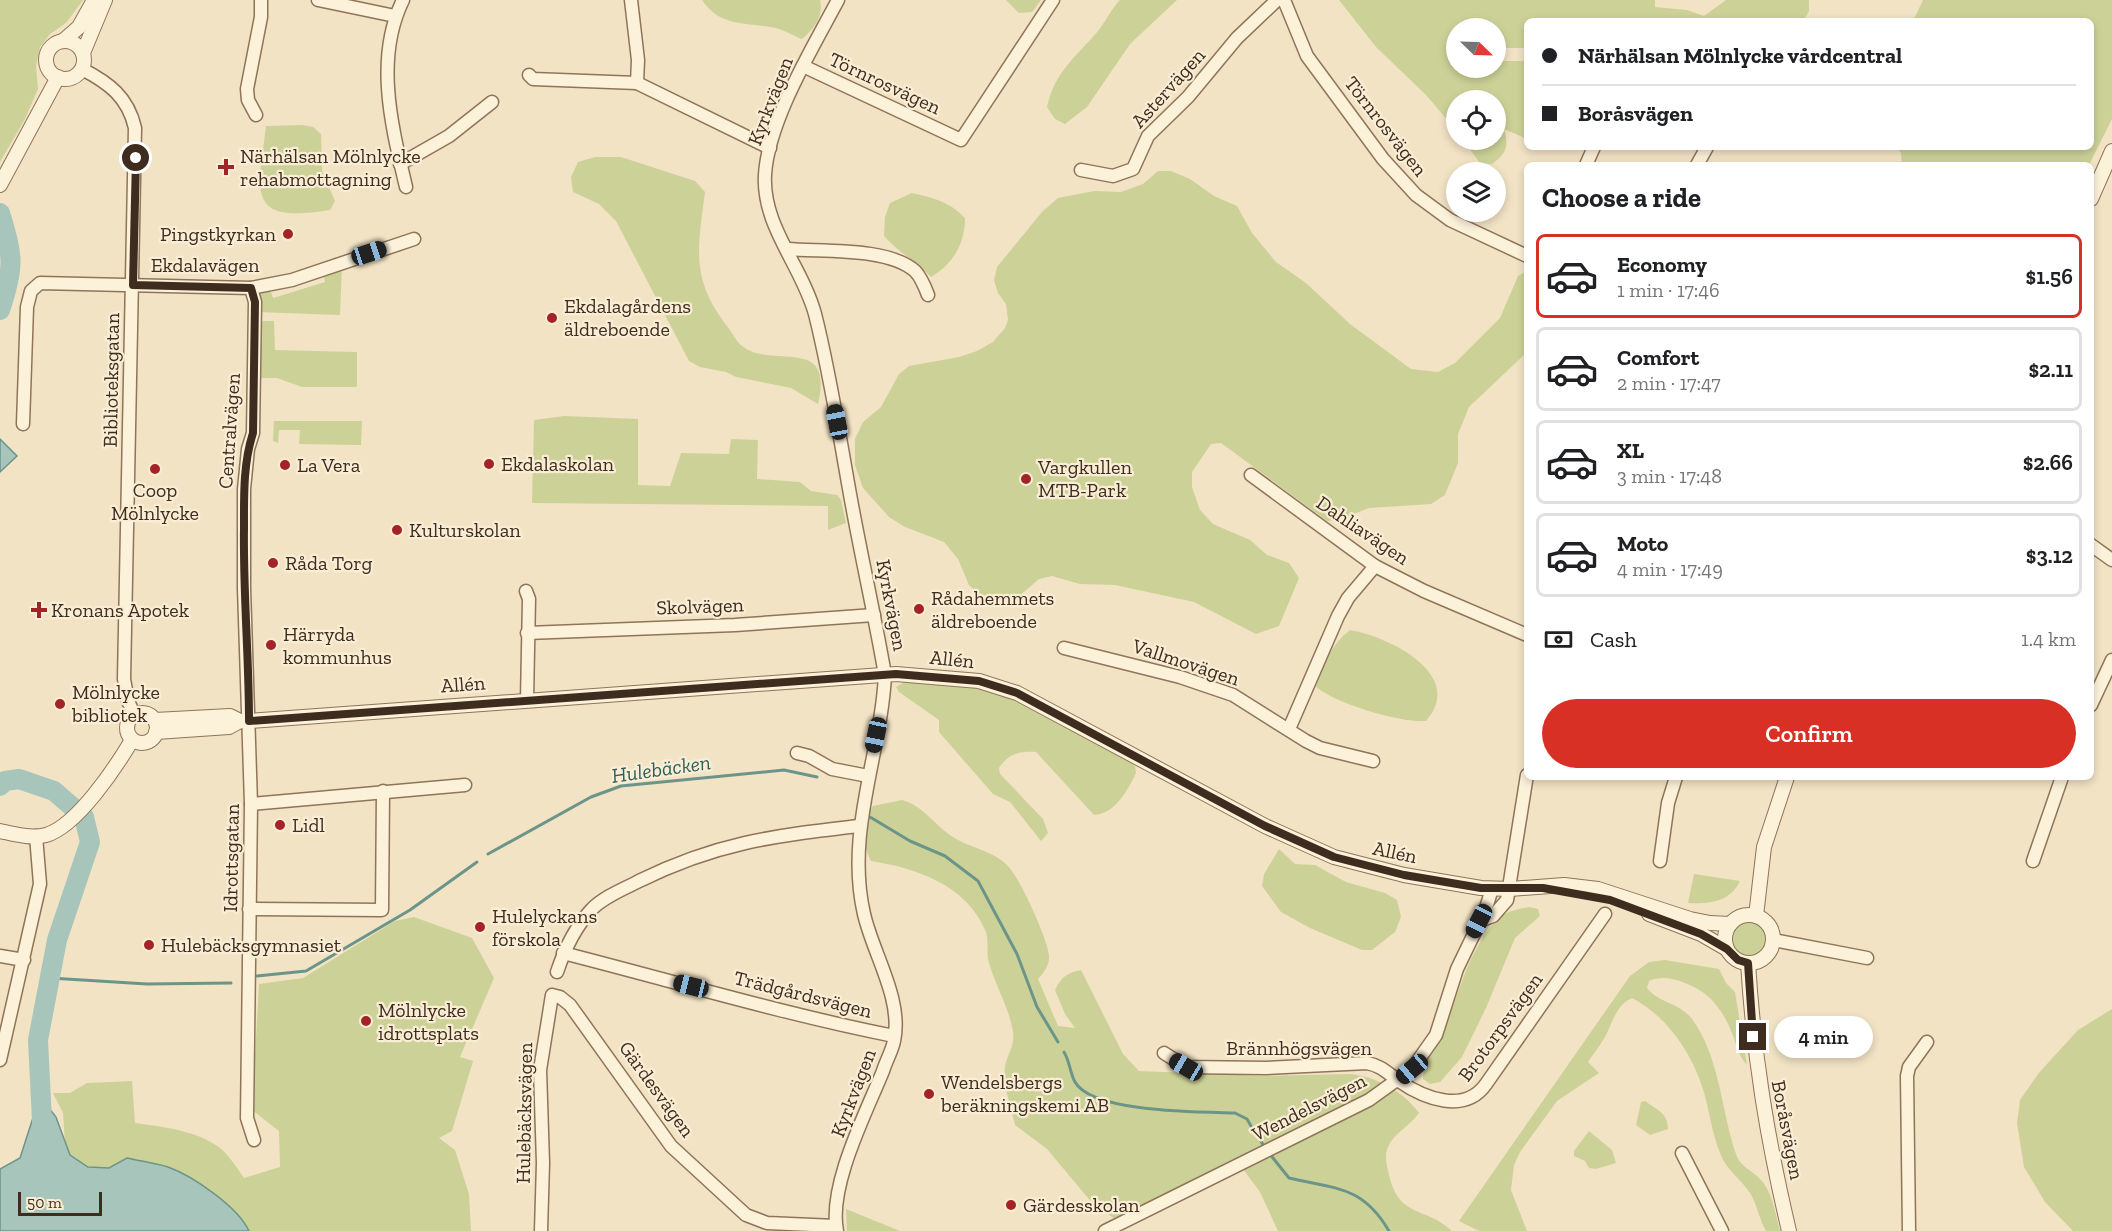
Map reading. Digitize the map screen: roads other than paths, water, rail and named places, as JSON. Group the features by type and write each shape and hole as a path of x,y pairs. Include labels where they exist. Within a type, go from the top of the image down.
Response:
{"street":[{"path":"94,0 79,27 63,41 52,46 46,57 49,69 58,78 74,77 82,69 88,33 105,0"},
{"path":"256,115 248,100 247,89 261,17 261,0"},
{"path":"318,0 395,16"},
{"path":"403,0 395,16 386,84 405,187"},
{"path":"631,0 638,60 637,84"},
{"name":"Kyrkvägen","path":"836,1229 840,1183 894,1036 891,999 863,912 860,885 859,826 884,702 885,675 819,333 809,294 788,249 772,224 767,205 765,175 770,148 803,66 838,0"},
{"name":"Törnrosvägen","path":"803,66 961,140 1053,0"},
{"name":"Astervägen","path":"1081,171 1113,176 1133,169 1148,136 1188,97 1238,39 1277,0"},
{"name":"Törnrosvägen","path":"1284,0 1311,61 1383,159 1416,195 1450,220 1524,255"},
{"path":"63,41 73,43 83,53"},
{"name":"Biblioteksgatan","path":"82,69 118,93 127,103 135,128 124,679 128,701 135,714"},
{"path":"529,75 533,79 637,84 770,148"},
{"path":"0,185 58,78"},
{"path":"400,164 449,136 492,102"},
{"path":"2094,192 2112,151"},
{"name":"Ekdalavägen","path":"22,424 27,307 31,291 46,282 251,288 292,280 414,239"},
{"path":"788,249 883,256 902,262 916,272 928,295"},
{"name":"Centralvägen","path":"244,721 244,489 248,449 253,433 255,302 251,288"},
{"name":"Dahliavägen","path":"1251,475 1376,566 1433,595 1524,634"},
{"path":"2094,547 2112,560"},
{"path":"1289,729 1338,616 1348,598 1376,566"},
{"path":"526,591 529,599 527,700"},
{"name":"Skolvägen","path":"527,633 735,625 874,615"},
{"name":"Vallmovägen","path":"1064,648 1180,677 1233,695 1320,748 1373,761"},
{"path":"2094,699 2112,660"},
{"name":"Allén","path":"156,726 229,727 244,721 885,675 924,675 995,685 1017,693 1265,826 1325,854 1382,870 1492,889 1510,890 1564,885 1598,889 1690,919 1722,925 1730,924"},
{"path":"146,713 156,726 146,742 132,740 126,726 135,714 146,713"},
{"name":"Idrottsgatan","path":"244,721 251,804 247,1118 254,1140"},
{"path":"0,831 36,836 52,832 92,796 132,740"},
{"path":"797,753 809,756 832,769 868,776"},
{"path":"1479,921 1489,918 1507,900 1526,780"},
{"path":"1660,861 1668,803 1675,780"},
{"path":"1756,916 1764,847 1786,780"},
{"path":"2033,861 2061,780"},
{"path":"251,804 465,785"},
{"path":"249,909 382,910 383,791"},
{"path":"557,972 571,936 594,907 608,897 665,868 699,854 743,841 859,826"},
{"path":"0,1060 40,884 36,836"},
{"name":"Allén","path":"1543,888 1610,900 1701,934 1727,949"},
{"name":"Wendelsvägen","path":"1105,1231 1369,1100 1398,1081 1422,1058 1436,1035 1457,969 1492,889"},
{"name":"Brotorpsvägen","path":"1398,1081 1437,1100 1451,1102 1472,1099 1479,1094 1605,914"},
{"path":"1740,916 1756,916 1769,925 1773,940 1772,948 1764,958 1748,963 1733,957 1727,949 1726,933 1730,924 1740,916"},
{"path":"1773,940 1867,958"},
{"name":"Trädgårdsvägen","path":"563,953 777,1008 814,1020 894,1036"},
{"path":"0,956 24,960"},
{"name":"Boråsvägen","path":"1748,963 1749,1000 1763,1114 1789,1231"},
{"name":"Gärdesvägen","path":"552,995 560,997 570,1005 671,1146 746,1215 767,1223 836,1229"},
{"name":"Hulebäcksvägen","path":"541,1231 543,1163 540,1070 552,995"},
{"path":"1909,1231 1907,1076 1909,1067 1927,1042"},
{"name":"Brännhögsvägen","path":"1164,1053 1186,1067 1266,1068 1378,1065 1398,1081"},
{"path":"1682,1153 1722,1231"},
{"path":"1125,1223 1138,1231"}],"water":[{"path":"0,439 17,456 0,472"},
{"path":"40,1096 56,1117 70,1155 88,1167 109,1168 127,1158 168,1167 190,1177 214,1193 235,1212 249,1231 0,1231 0,1169 20,1158"}],"waterway":[{"path":"0,213 10,251 10,271 0,310"},
{"name":"Hulebäcken","path":"488,854 591,797 621,786 784,770 817,777"},
{"path":"0,786 5,781 19,779 54,791 84,817 90,842 57,940 38,1040 42,1121"},
{"name":"Hulebäcken","path":"870,817 910,841 945,856 978,881 1017,954 1037,1007 1058,1042"},
{"name":"Hulebäcken","path":"257,976 306,971 410,910 477,862"},
{"name":"Hulebäcken","path":"50,978 147,984 231,983"},
{"name":"Hulebäcken","path":"1064,1052 1075,1082 1085,1092 1103,1100 1149,1109 1235,1113 1247,1119 1251,1126"},
{"name":"Hulebäcken","path":"1256,1133 1265,1148"},
{"name":"Hulebäcken","path":"1269,1153 1289,1178 1334,1187 1358,1197 1379,1216 1389,1231"}],"place":[{"name":"Närhälsan Mölnlycke rehabmottagning","path":"226,167"},
{"name":"Pingstkyrkan","path":"288,234"},
{"name":"Ekdalagårdens äldreboende","path":"552,318"},
{"name":"Ekdalaskolan","path":"489,464"},
{"name":"La Vera","path":"285,465"},
{"name":"Coop Mölnlycke","path":"155,469"},
{"name":"Vargkullen MTB-Park","path":"1026,479"},
{"name":"Kulturskolan","path":"397,530"},
{"name":"Råda Torg","path":"273,563"},
{"name":"Rådahemmets äldreboende","path":"919,609"},
{"name":"Kronans Apotek","path":"39,610"},
{"name":"Härryda kommunhus","path":"271,645"},
{"name":"Mölnlycke bibliotek","path":"60,704"},
{"name":"Lidl","path":"280,825"},
{"name":"Hulelyckans förskola","path":"480,927"},
{"name":"Hulebäcksgymnasiet","path":"149,945"},
{"name":"Mölnlycke idrottsplats","path":"366,1021"},
{"name":"Wendelsbergs beräkningskemi AB","path":"929,1094"},
{"name":"Gärdesskolan","path":"1011,1205"}]}
